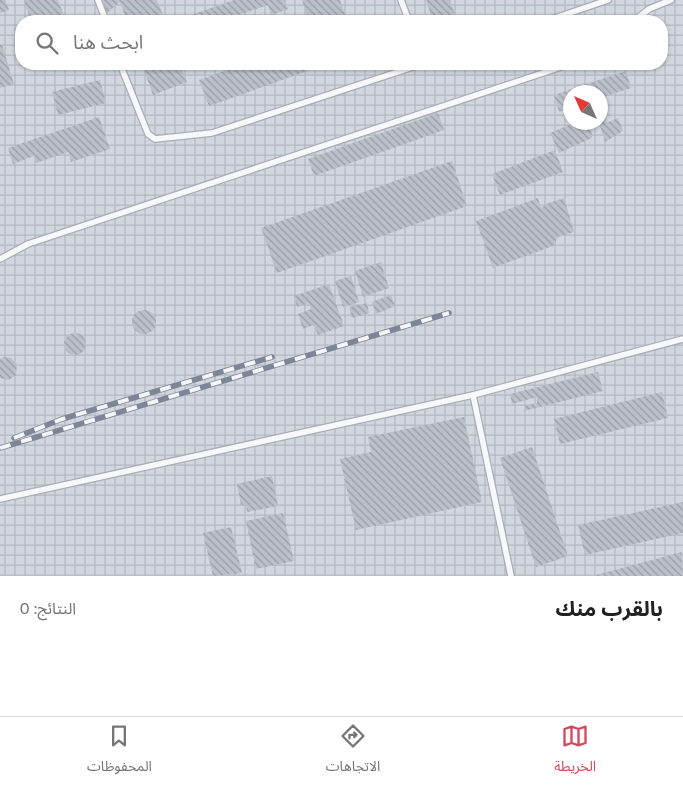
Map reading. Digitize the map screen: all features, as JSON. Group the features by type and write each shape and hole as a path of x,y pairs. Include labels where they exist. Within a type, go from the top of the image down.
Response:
{"lane":[{"path":"98,0 104,15"},
{"path":"401,0 407,15"},
{"path":"564,15 608,0"},
{"path":"642,15 671,0"},
{"path":"122,70 148,134 155,139 212,133 404,70"},
{"path":"0,259 28,244 552,70"},
{"path":"0,499 473,395 683,339"},
{"path":"473,395 510,576"}],"shaded area":[{"path":"0,0 683,0 683,576 0,576"}],"building":[{"path":"0,0 5,0 9,10 0,13"},
{"path":"24,0 58,0 64,15 29,15"},
{"path":"103,0 157,0 163,15 125,15 120,2 106,14"},
{"path":"234,0 285,0 288,9 271,15 268,5 238,15 191,15"},
{"path":"302,0 340,0 345,15 307,15"},
{"path":"426,0 450,0 455,15 431,15"},
{"path":"0,45 2,45 14,84 0,88"},
{"path":"144,70 182,70 187,82 153,95"},
{"path":"227,70 310,70 209,106 199,80"},
{"path":"626,71 631,88 608,95 608,85 584,85"},
{"path":"100,80 106,103 58,115 52,92"},
{"path":"563,92 563,111 559,112 554,95"},
{"path":"438,113 444,130 314,176 308,159"},
{"path":"99,117 110,149 71,162 68,152 36,163 34,156 13,164 8,148"},
{"path":"618,118 623,131 605,142 601,130 608,130 608,122"},
{"path":"563,128 563,130 592,130 592,138 559,153 550,133"},
{"path":"555,150 563,172 500,195 492,174"},
{"path":"452,161 467,206 277,273 261,228"},
{"path":"538,198 541,208 546,204 564,198 574,232 558,237 553,246 493,268 476,221"},
{"path":"381,262 389,288 363,297 355,271"},
{"path":"351,276 359,302 343,307 335,281"},
{"path":"329,284 344,326 318,335 314,325 303,329 298,314 311,309 309,303 297,307 294,296"},
{"path":"391,295 395,306 376,314 372,302"},
{"path":"367,303 369,313 352,318 349,307"},
{"path":"144,310 149,311 155,317 155,327 149,333 144,334 139,333 133,327 132,322 133,317 139,311"},
{"path":"75,333 83,336 86,344 83,352 75,355 67,352 64,344 67,336"},
{"path":"4,357 11,358 17,364 16,375 9,380 0,378 0,359"},
{"path":"598,372 603,391 524,411 524,406 537,403 537,397 512,404 510,394"},
{"path":"662,392 668,418 560,444 554,419"},
{"path":"464,417 482,502 356,530 340,459 371,452 368,437"},
{"path":"532,447 568,556 536,567 500,458"},
{"path":"272,476 278,506 247,512 246,504 241,505 237,484"},
{"path":"683,502 683,533 585,555 578,525"},
{"path":"283,513 294,561 256,569 246,521"},
{"path":"231,527 242,573 213,576 203,533"},
{"path":"682,552 683,576 596,575"}],"railway":[{"path":"0,448 449,313"},
{"path":"14,438 62,419 272,357"}]}
